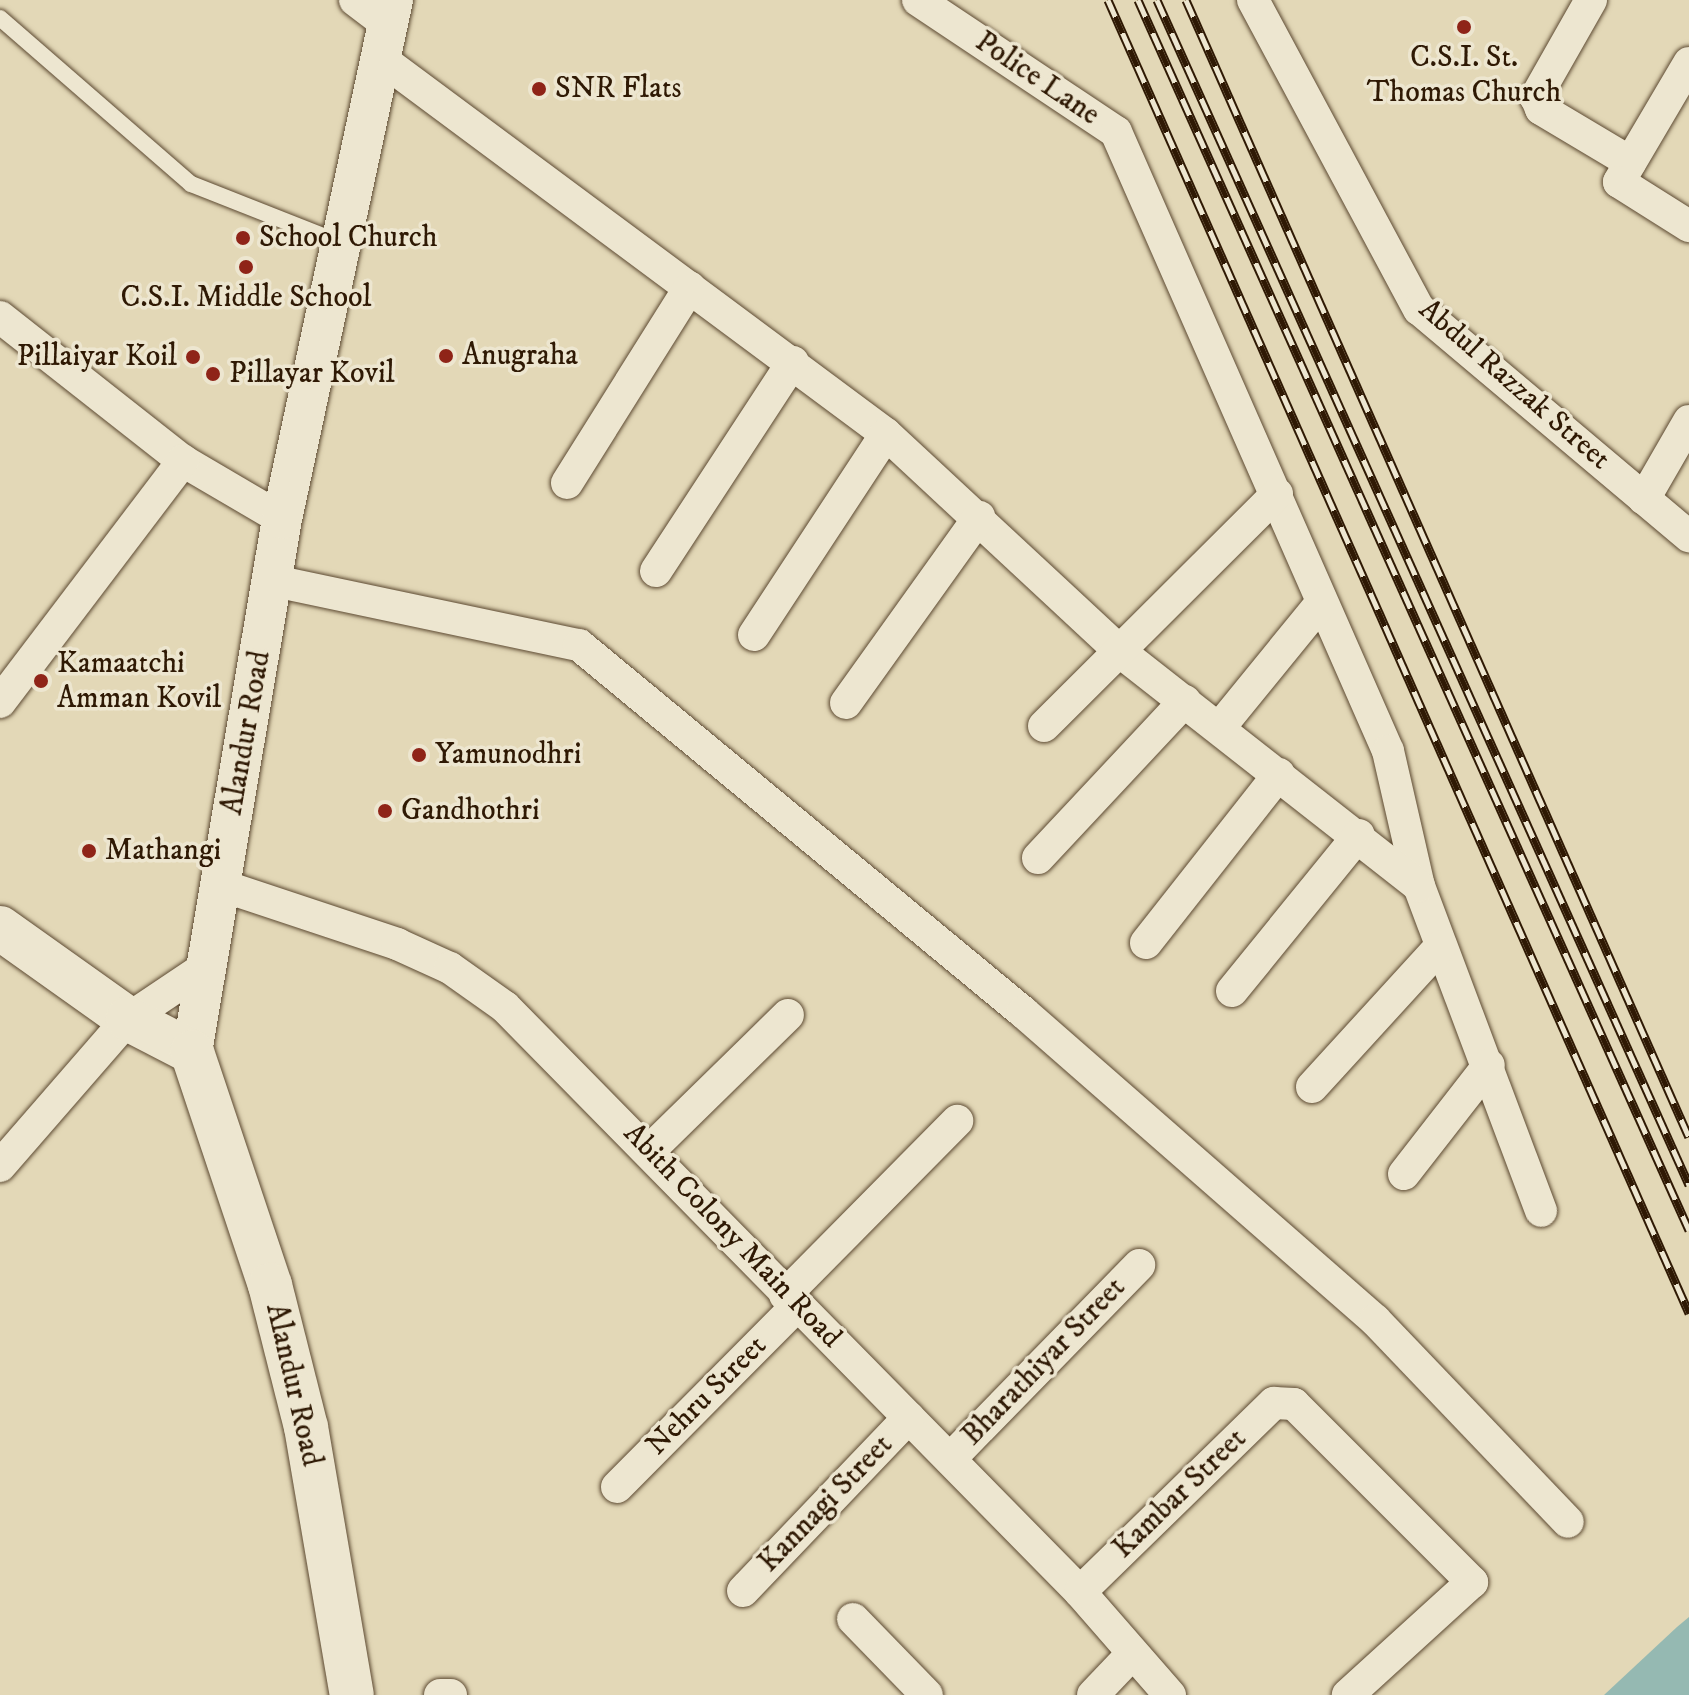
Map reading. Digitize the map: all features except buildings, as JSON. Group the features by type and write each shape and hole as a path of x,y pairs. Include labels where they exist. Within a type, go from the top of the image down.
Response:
{"main road":[{"path":"0,928 128,1019 192,1052"},
{"name":"Alandur Road","path":"192,1052 270,1285 306,1427 352,1695"}],"street":[{"path":"355,0 690,287 886,434 979,517 1123,654 1359,835 1419,886"},
{"name":"Police Lane","path":"918,0 1116,132 1277,494"},
{"name":"Abdul Razzak Street","path":"1253,0 1419,309 1689,536"},
{"path":"1591,0 1536,97 1541,109 1630,162"},
{"name":"Alandur Road","path":"192,1052 201,970 220,885 274,581 282,519 346,245 388,29"},
{"path":"1689,63 1630,162 1621,187 1689,226"},
{"path":"567,483 690,287"},
{"path":"0,317 183,461 282,519"},
{"path":"656,571 793,362"},
{"path":"1644,499 1689,421"},
{"path":"754,635 886,434"},
{"path":"0,702 183,461"},
{"path":"1044,726 1123,654 1277,494 1321,603 1388,751 1419,886 1440,947 1489,1065 1541,1211"},
{"path":"846,703 979,517"},
{"path":"274,581 579,645 1023,1012 1364,1309 1568,1522"},
{"path":"1220,727 1321,603"},
{"path":"1038,858 1185,701"},
{"path":"1146,943 1279,774"},
{"path":"1232,991 1359,835"},
{"name":"Abith Colony Main Road","path":"220,885 450,968 505,1007 650,1150 791,1300 1080,1592 1170,1695"},
{"path":"1312,1087 1440,947"},
{"path":"0,1166 128,1019 201,970"},
{"path":"650,1150 788,1015"},
{"path":"1404,1174 1489,1065"},
{"name":"Nehru Street","path":"617,1487 957,1121"},
{"name":"Bharathiyar Street","path":"950,1459 1139,1265"},
{"name":"Kambar Street","path":"1080,1592 1283,1400 1472,1579 1348,1695"},
{"name":"Kannagi Street","path":"743,1591 909,1417"},
{"path":"853,1619 927,1695"},
{"path":"1093,1695 1132,1654"},
{"path":"440,1695 451,1695"}],"lane":[{"path":"0,18 191,184 346,245"}],"water":[{"path":"1689,1617 1689,1695 1604,1695 1677,1627"}],"railway":[{"path":"1108,0 1689,1313"},
{"path":"1138,0 1689,1230"},
{"path":"1157,0 1689,1185"},
{"path":"1186,0 1689,1137"}],"place":[{"name":"C.S.I. St. Thomas Church","path":"1464,27"},
{"name":"SNR Flats","path":"539,89"},
{"name":"School Church","path":"243,238"},
{"name":"C.S.I. Middle School","path":"246,267"},
{"name":"Anugraha","path":"446,356"},
{"name":"Pillaiyar Koil","path":"193,357"},
{"name":"Pillayar Kovil","path":"213,374"},
{"name":"Kamaatchi Amman Kovil","path":"41,681"},
{"name":"Yamunodhri","path":"419,755"},
{"name":"Gandhothri","path":"385,811"},
{"name":"Mathangi","path":"89,851"}]}
